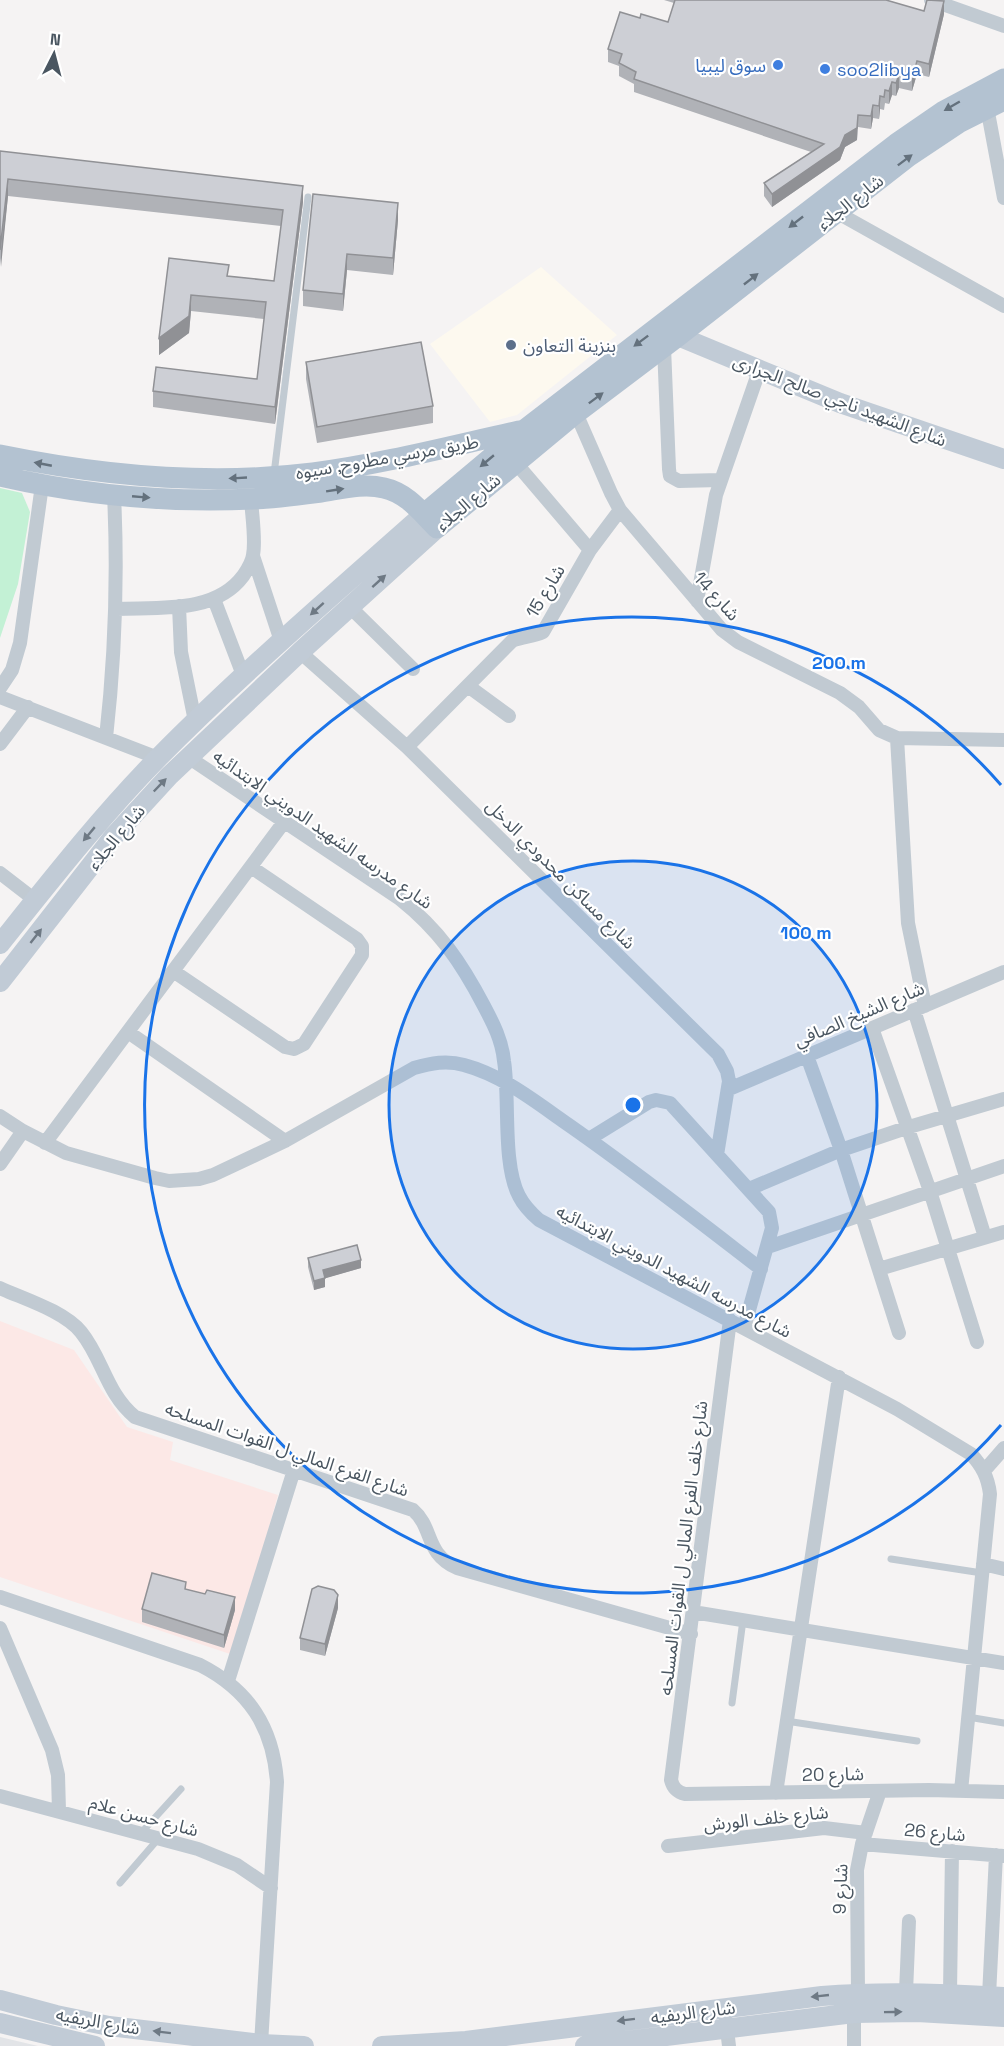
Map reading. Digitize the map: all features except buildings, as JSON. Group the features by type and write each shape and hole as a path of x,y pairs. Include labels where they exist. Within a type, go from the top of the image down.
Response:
{"main road":[{"name":"شارع الجلاء","path":"430,521 523,431 904,138 944,111 1004,79"},
{"name":"شارع الجلاء","path":"430,521 515,462 836,212 934,139 996,104"},
{"name":"طريق مرسي مطروح, سيوه","path":"0,455 93,471 161,478 218,479 274,476 350,467 523,431"},
{"name":"طريق مرسي مطروح, سيوه","path":"0,476 42,485 114,495 171,499 251,499 370,486 389,489 407,497 430,521"}],"street":[{"path":"931,0 1004,26"},
{"path":"996,104 1004,198"},
{"path":"836,212 1004,306"},
{"path":"671,342 670,476 679,481 720,480"},
{"name":"شارع الشهيد ناجي صالح الجرارى","path":"671,342 759,371 840,403 1004,459"},
{"path":"697,601 710,518 720,480 759,371"},
{"name":"شارع 14","path":"576,413 610,493 620,510 730,637 840,693 859,707 879,730 897,738"},
{"path":"515,462 590,550"},
{"path":"0,688 12,670 20,643 42,485"},
{"path":"106,738 117,609 114,495"},
{"path":"251,499 253,556 281,641"},
{"name":"شارع 15","path":"407,747 512,641 543,632 590,550 620,510"},
{"name":"شارع الجلاء","path":"0,982 114,836 150,795 350,607 430,521"},
{"name":"شارع الجلاء","path":"0,944 99,822 195,721 281,641 430,521"},
{"path":"117,609 178,606 213,599 239,581 248,569 253,556"},
{"path":"213,599 243,675"},
{"path":"178,606 181,652 195,721"},
{"path":"350,607 413,669"},
{"name":"شارع مساكن محدودي الدخل","path":"300,652 407,747 718,1054 727,1071 729,1089 717,1155"},
{"path":"468,686 509,716"},
{"path":"0,698 158,758"},
{"path":"0,744 28,707"},
{"path":"985,1237 947,1116 920,1008 908,923 897,738 1004,740"},
{"name":"شارع مدرسه الشهيد الدويني الابتدائيه","path":"188,757 400,899 416,911 444,940 466,973 497,1031 504,1061 510,1166 513,1182 519,1196 539,1220 897,1408 971,1454 984,1471"},
{"path":"45,1143 284,822"},
{"path":"173,971 285,1047 294,1049 304,1044 362,955 362,946 357,939 251,867"},
{"path":"0,873 35,900"},
{"name":"شارع الشيخ الصافي","path":"729,1089 1004,972"},
{"path":"872,1028 909,1127 977,1342"},
{"path":"128,1032 285,1141"},
{"path":"807,1056 841,1150 899,1333"},
{"path":"0,1116 23,1131 66,1153 154,1178 184,1181 213,1175 285,1141 404,1073 429,1063 446,1062 464,1065 506,1082 589,1139 761,1269"},
{"path":"749,1189 841,1150 1004,1099"},
{"path":"589,1139 649,1102 663,1100 670,1103 772,1217 768,1247 744,1328"},
{"path":"0,1164 23,1131"},
{"path":"768,1247 1004,1166"},
{"path":"879,1269 1004,1232"},
{"name":"شارع الفرع المالي ل القوات المسلحه","path":"0,1288 54,1312 74,1325 86,1340 114,1395 135,1417 413,1510 419,1516 434,1550 447,1563 457,1568 691,1634"},
{"name":"شارع خلف الفرع المالي ل القوات المسلحه","path":"671,1780 730,1320"},
{"path":"776,1793 839,1377"},
{"path":"961,1791 990,1494 989,1482 984,1471 1004,1448"},
{"path":"228,1682 294,1470"},
{"path":"983,1569 1004,1569"},
{"path":"0,1597 200,1665 228,1682 242,1694 254,1710 271,1744 276,1763 277,1782 261,2044"},
{"path":"693,1612 1004,1663"},
{"path":"0,1628 52,1750 58,1775 59,1811"},
{"name":"شارع 20","path":"671,1780 675,1790 685,1794 1004,1792"},
{"name":"شارع 9","path":"858,1993 856,1884 864,1839 880,1791"},
{"name":"شارع حسن علام","path":"0,1796 218,1856 255,1876 271,1888"},
{"name":"شارع خلف الورش","path":"668,1846 824,1828 864,1839"},
{"name":"شارع 26","path":"864,1839 1000,1856"},
{"path":"950,1993 952,1851"},
{"path":"996,1996 1000,1856"},
{"path":"906,1992 909,1921"},
{"name":"شارع الريفيه","path":"382,2046 466,2041 858,1993 906,1992 996,1996"},
{"name":"شارع الريفيه","path":"0,2000 109,2026 261,2044 304,2046"},
{"path":"726,2008 728,2037"},
{"name":"شارع الريفيه","path":"585,2046 728,2037 854,2013 917,2012 1004,2017"},
{"path":"854,2013 854,2046"},
{"name":"شارع الريفيه","path":"0,2023 94,2046"}],"lane":[{"path":"274,476 308,197"},
{"path":"891,1559 983,1569"},
{"path":"732,1703 743,1620"},
{"path":"968,1717 1004,1722"},
{"path":"786,1721 917,1741"},
{"path":"141,1833 181,1789"},
{"path":"120,1883 159,1838"}],"shaded area":[{"path":"541,267 617,335 517,415 490,422 430,344"},
{"path":"0,1321 74,1350 127,1427 173,1442 170,1460 278,1495 233,1655 0,1577"},
{"path":"0,2037 38,2046 0,2046"}],"green space":[{"path":"0,488 22,493 30,512 18,584 0,638"}],"place":[{"name":"سوق ليبيا","path":"778,65"},
{"name":"soo2libya","path":"825,69"},
{"name":"بنزينة التعاون","path":"511,345"}]}
